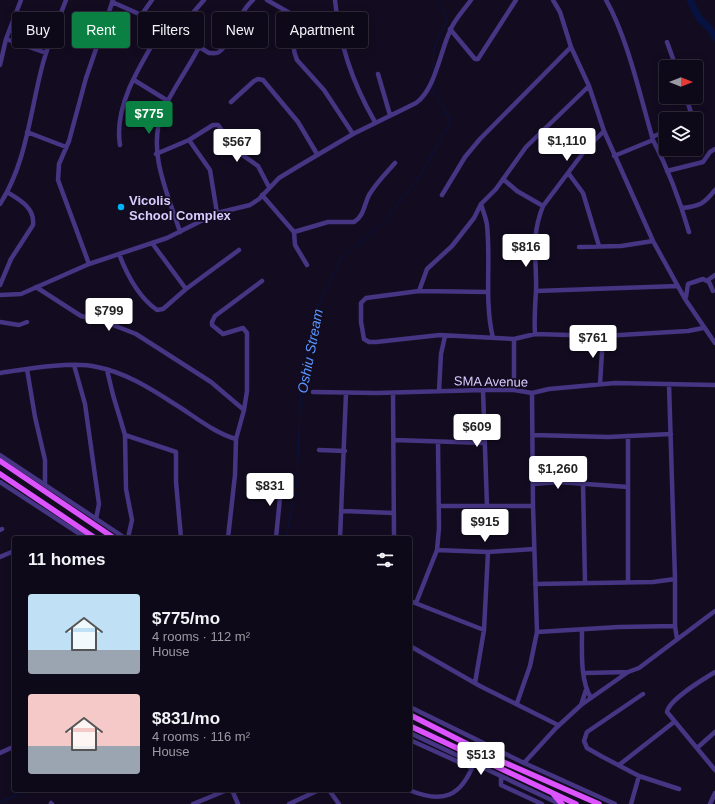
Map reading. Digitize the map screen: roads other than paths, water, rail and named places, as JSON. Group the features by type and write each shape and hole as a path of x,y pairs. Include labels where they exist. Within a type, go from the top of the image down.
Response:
{"main road":[{"path":"0,462 111,536"},
{"path":"0,474 92,536"},
{"path":"412,716 501,761 599,804"},
{"path":"412,727 576,804"},
{"path":"439,740 444,732"},
{"path":"553,794 561,804"}],"street":[{"path":"0,65 6,39 21,0"},
{"path":"0,204 19,165 46,53 66,0"},
{"path":"143,12 152,0"},
{"path":"194,12 204,0"},
{"path":"202,48 209,52 218,52 226,42 242,12 253,0"},
{"path":"267,0 288,12"},
{"path":"335,0 336,12"},
{"path":"0,295 21,294 89,264 180,232 217,213 250,205 279,178 317,154 374,122 390,116 421,99 432,79 450,29 471,0"},
{"path":"450,29 475,59 478,59 516,0"},
{"path":"553,0 560,12 571,47 589,86 614,156 653,241 703,328 715,343"},
{"path":"606,0 612,10 653,138 682,208 689,232"},
{"path":"89,264 58,180 59,164 66,147 86,78 113,1 138,12"},
{"path":"6,39 46,53"},
{"path":"667,42 673,60"},
{"path":"442,195 465,157 480,139 571,47"},
{"path":"120,145 118,130 120,117 134,80 151,48"},
{"path":"180,232 156,154 158,124 168,101 198,48"},
{"path":"294,48 297,60 333,103 353,134"},
{"path":"342,48 359,91 374,122"},
{"path":"378,74 390,116"},
{"path":"231,102 254,81 258,79 263,80 298,122 317,154"},
{"path":"134,80 168,101"},
{"path":"419,291 428,268 452,246 526,147 589,86"},
{"path":"156,154 189,140 213,125 218,124 238,152 258,166 269,187"},
{"path":"535,334 536,291 534,242 539,215 543,206 569,174 586,148 604,131"},
{"path":"27,132 66,147"},
{"path":"614,156 659,135"},
{"path":"189,140 210,170 217,213"},
{"path":"667,170 703,162 710,152 715,149"},
{"path":"294,232 328,222 354,222 358,220 369,196 395,163"},
{"path":"569,174 583,193 599,246"},
{"path":"503,179 517,191 543,206"},
{"path":"682,208 704,203 715,190"},
{"path":"0,285 11,259 33,225 29,208 7,192"},
{"path":"262,195 294,232 295,245 307,265"},
{"path":"482,204 488,237 488,292 490,325 493,338"},
{"path":"579,247 632,245 653,241"},
{"path":"152,243 186,289"},
{"path":"119,254 131,280 143,298 157,310 163,309 186,289 240,250"},
{"path":"686,299 688,284 703,279 708,280 715,275"},
{"path":"708,280 713,290"},
{"path":"228,536 235,475 236,439 244,410 247,391 247,333 243,328 223,334 212,325 212,322 215,316 262,281"},
{"path":"536,291 678,286"},
{"path":"36,287 81,316 103,321 136,334 211,382 244,410"},
{"path":"488,292 419,291 366,298 362,300 361,322 364,339 369,342 445,336 514,339 535,334 603,336 688,331 703,328"},
{"path":"0,322 19,325 28,322"},
{"path":"439,391 441,354 445,336"},
{"path":"600,384 603,336"},
{"path":"514,339 514,390"},
{"path":"0,373 74,365 96,366 127,377 220,432 236,439"},
{"path":"74,365 85,404 98,504 96,519"},
{"path":"27,369 35,417 45,460 44,484"},
{"path":"107,370 113,395 126,435 126,489 132,520 128,536"},
{"name":"SMA Avenue","path":"313,392 393,393 514,390 532,393 549,389 600,384 715,385"},
{"path":"669,384 675,579 674,626 677,639"},
{"path":"483,390 487,506"},
{"path":"340,536 343,511 346,393"},
{"path":"393,393 394,536"},
{"path":"517,703 530,666 537,632 533,506 532,393"},
{"path":"533,435 628,436 671,434"},
{"path":"126,435 176,452 176,482 181,536"},
{"path":"628,436 628,582"},
{"path":"394,440 484,442"},
{"path":"416,603 437,550 439,506 438,442"},
{"path":"319,450 345,451"},
{"path":"0,455 122,536"},
{"path":"276,536 282,477"},
{"path":"0,482 79,536"},
{"path":"533,484 558,482 628,487"},
{"path":"583,483 585,582"},
{"path":"439,506 533,506"},
{"path":"343,511 394,512"},
{"path":"437,550 488,552 534,549"},
{"path":"0,557 12,552"},
{"path":"475,683 484,630 488,552"},
{"path":"535,584 628,582 675,579"},
{"path":"412,602 484,630"},
{"path":"524,763 558,725 581,705 628,672 639,668 715,611"},
{"path":"537,632 619,627 674,626"},
{"path":"581,705 586,690 582,630"},
{"path":"412,647 475,683 558,725"},
{"path":"585,673 628,672"},
{"path":"715,672 679,697 668,709 668,715 715,770"},
{"path":"586,690 591,698"},
{"path":"643,694 587,732 584,741 587,748 639,776 680,789"},
{"path":"412,708 524,763 615,804"},
{"path":"619,765 674,722"},
{"path":"697,748 715,732"},
{"path":"412,734 458,756 473,766"},
{"path":"412,739 416,735"},
{"path":"412,740 456,761 501,776 561,804"},
{"path":"0,754 12,747"},
{"path":"456,761 458,756"},
{"path":"412,792 427,800 435,801 447,798 454,794 466,782 473,766"},
{"path":"501,776 501,785 542,804"},
{"path":"631,804 639,776"},
{"path":"193,804 222,792"},
{"path":"233,792 238,804"},
{"path":"289,804 315,792"},
{"path":"330,792 339,804"},
{"path":"710,804 714,795"}],"waterway":[{"name":"Oshiu Stream","path":"433,72 434,48 447,19 438,0"},
{"path":"690,0 699,18 710,29 715,37"},
{"name":"Oshiu Stream","path":"286,536 297,482 301,386 308,344 318,306 341,259 385,221 423,171 451,121 434,91 434,83"},
{"name":"Oshiu Stream","path":"0,802 25,792"}],"place":[{"name":"Vicolis School Complex","path":"121,207"}]}
